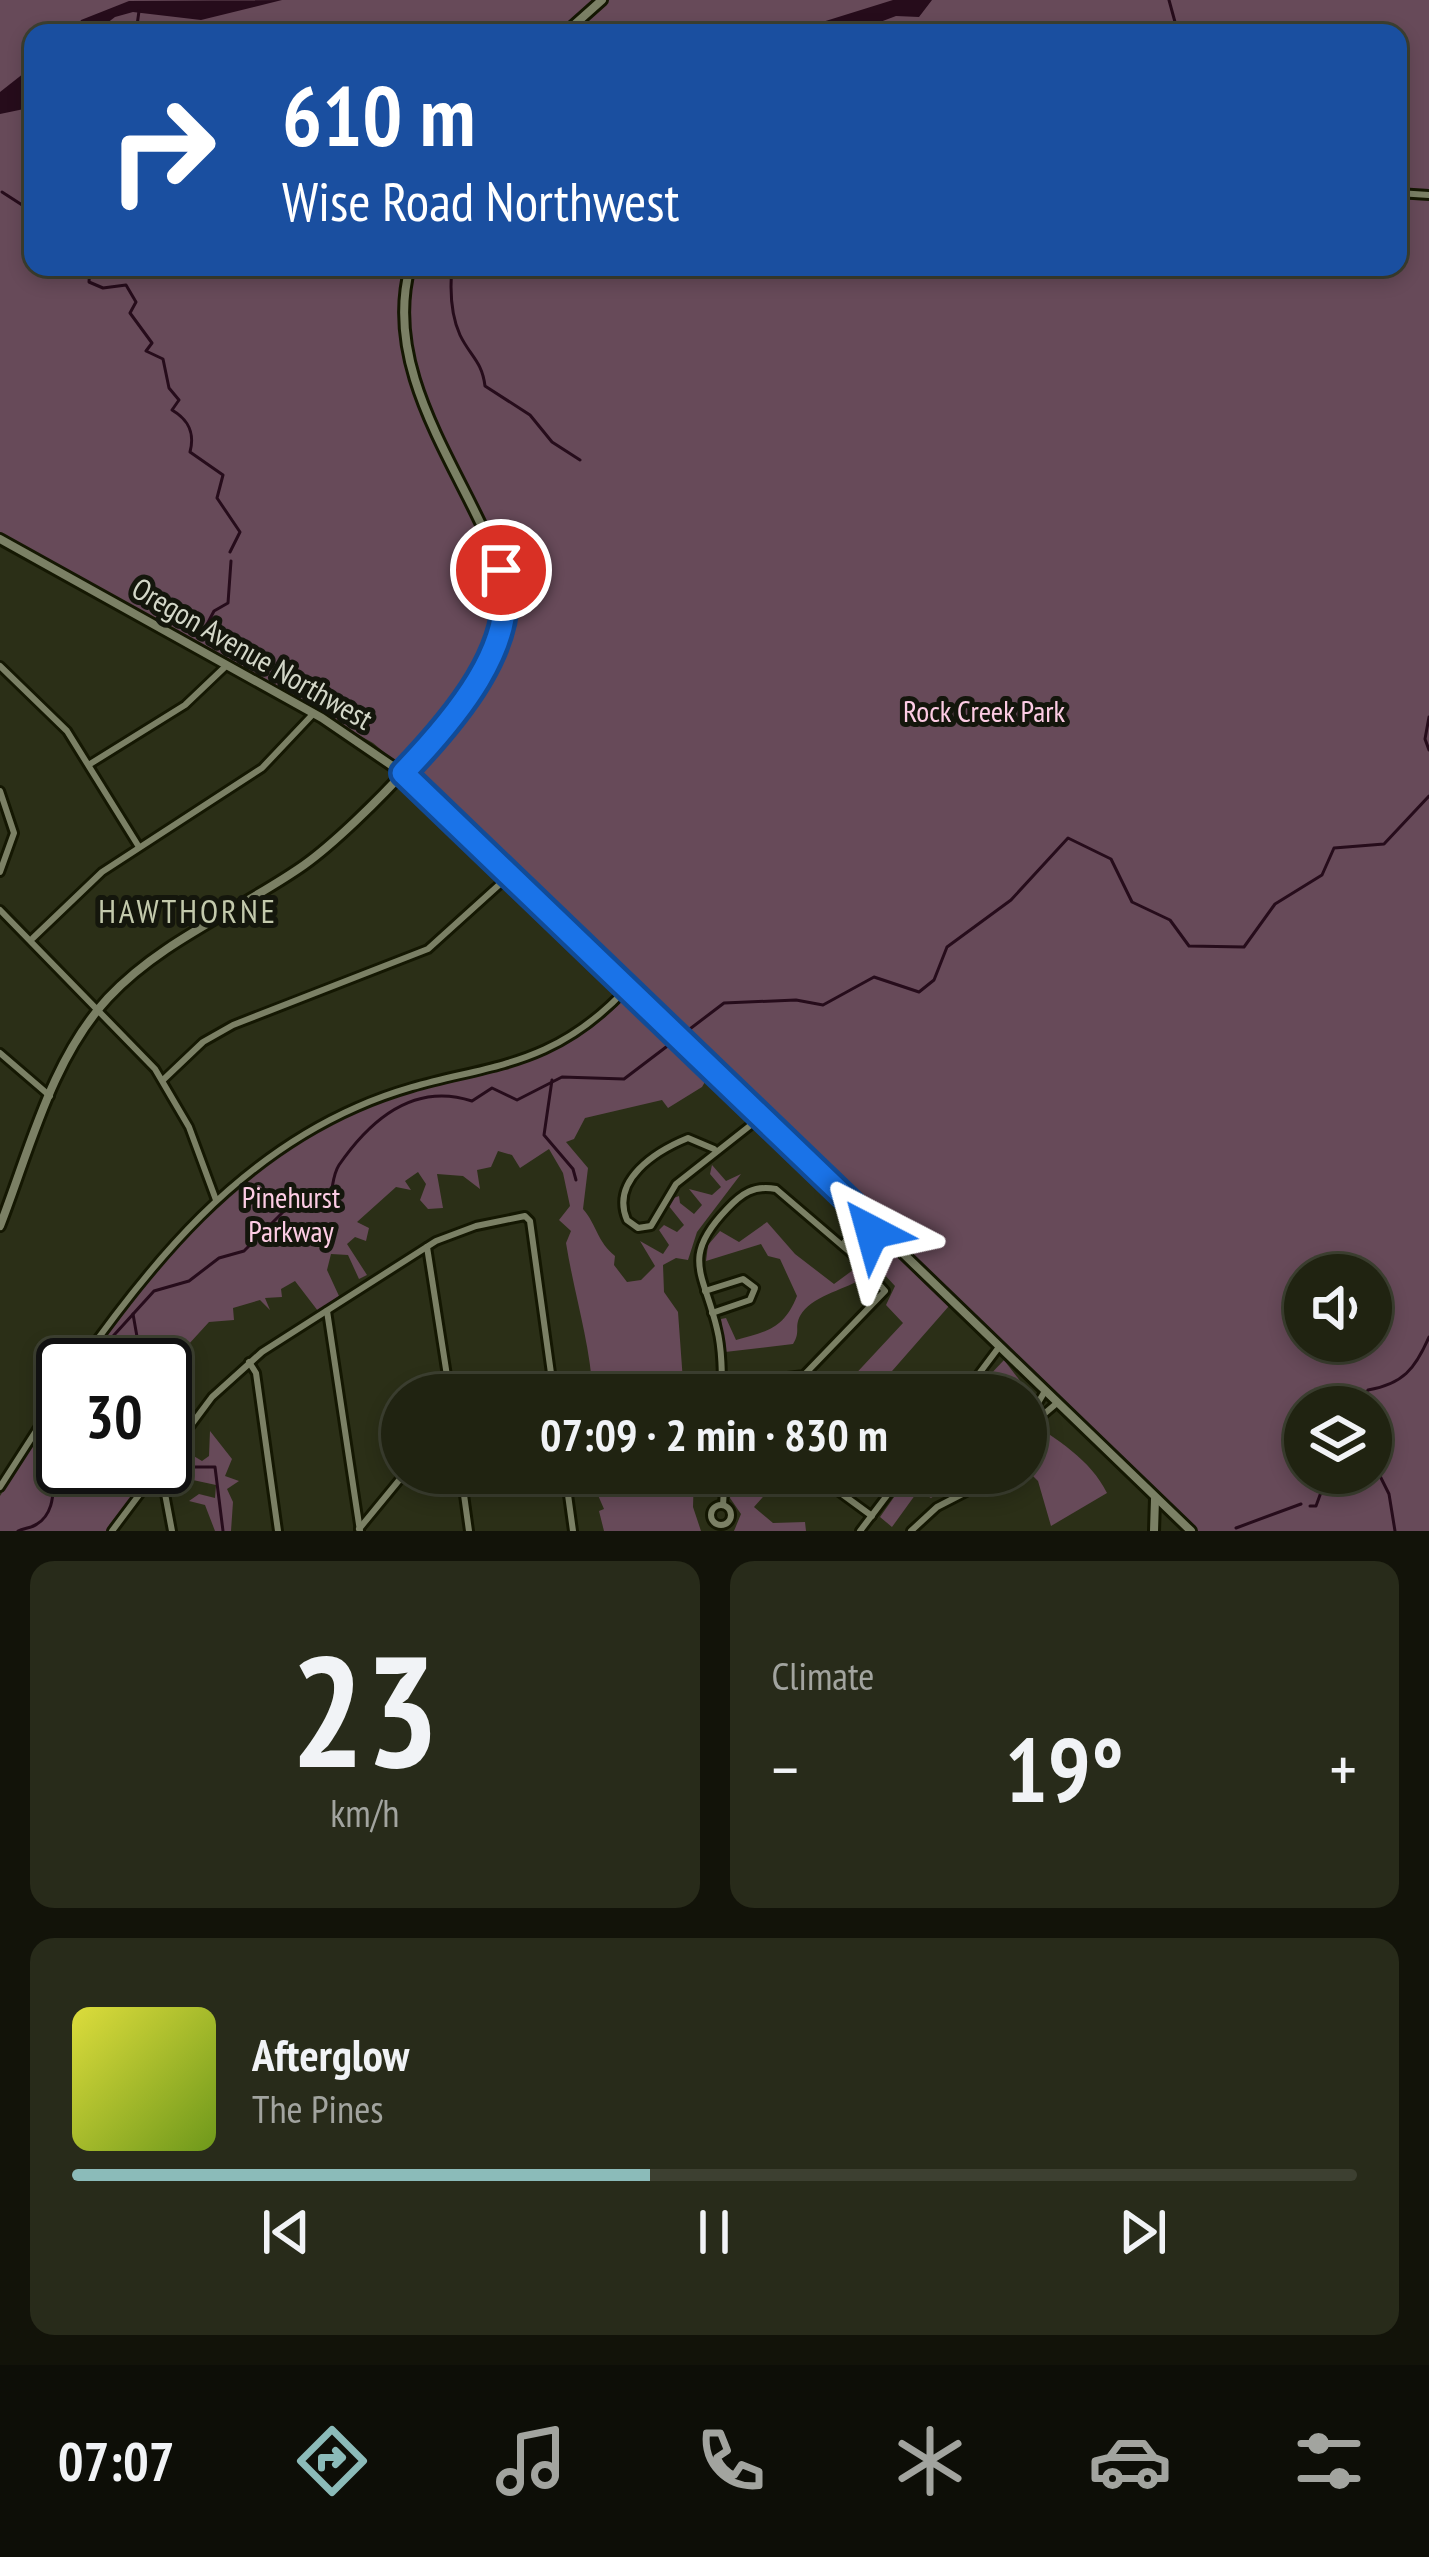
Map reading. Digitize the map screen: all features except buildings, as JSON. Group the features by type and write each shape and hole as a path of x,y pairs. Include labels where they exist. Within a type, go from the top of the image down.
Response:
{"street":[{"path":"576,24 602,0"},
{"path":"0,1226 50,1096 77,1039 100,1008 148,963 314,858 403,773 490,662 508,610 497,560 406,355 402,312 408,276"},
{"name":"Oregon Avenue Northwest","path":"0,539 314,713 403,773 1027,1374"},
{"path":"89,765 185,705 226,665"},
{"path":"0,666 53,714 139,847"},
{"path":"33,939 88,884 251,777 314,713"},
{"path":"0,790 14,832 0,872"},
{"path":"163,1080 203,1042 232,1025 428,949 511,874"},
{"path":"0,910 100,1008 163,1080 189,1126 216,1199"},
{"path":"100,1338 176,1239 216,1199 271,1156 357,1106 555,1048 592,1022 627,988"},
{"path":"0,1053 50,1096"},
{"path":"714,1149 688,1138 641,1166 622,1204 627,1220 638,1228 651,1226 673,1188 705,1164 714,1149 736,1141 761,1117"},
{"path":"720,1374 712,1312 697,1261 702,1239 749,1190 785,1193 852,1254 885,1292 803,1374"},
{"path":"192,1424 212,1397 249,1362 427,1247 469,1228 528,1217 551,1374"},
{"path":"842,1245 867,1218"},
{"path":"852,1254 876,1227"},
{"path":"427,1247 447,1374"},
{"path":"705,1291 743,1280 755,1288 750,1300 712,1312"},
{"path":"327,1311 359,1530"},
{"path":"979,1374 999,1347"},
{"path":"249,1362 256,1373 278,1531"},
{"name":"Oregon Avenue Northwest","path":"1047,1393 1191,1531"},
{"path":"1047,1412 1058,1403"},
{"path":"0,1487 36,1431"},
{"path":"112,1531 140,1494"},
{"path":"166,1494 172,1531"},
{"path":"359,1530 388,1494"},
{"path":"464,1494 469,1531"},
{"path":"568,1494 573,1531"},
{"path":"722,1505 723,1494"},
{"path":"843,1494 872,1516"},
{"path":"860,1531 888,1494"},
{"path":"911,1531 938,1507 963,1494"},
{"path":"1154,1531 1156,1497"}],"green space":[{"name":"Rock Creek Park","path":"0,0 1429,0 1429,1531 1196,1531 1047,1387 1047,1374 1034,1374 777,1126 709,1075 702,1087 668,1108 662,1100 585,1118 574,1139 566,1142 588,1168 583,1209 627,1282 641,1280 655,1266 640,1241 663,1254 669,1245 659,1230 664,1225 677,1232 684,1225 668,1205 671,1199 679,1196 680,1203 694,1214 702,1205 689,1189 712,1195 721,1187 710,1174 712,1165 726,1181 741,1174 697,1232 688,1260 676,1258 663,1265 664,1292 678,1312 682,1374 591,1374 566,1243 571,1231 559,1220 570,1206 563,1173 549,1149 520,1168 512,1155 498,1151 491,1167 477,1170 480,1189 463,1176 437,1174 443,1208 428,1209 420,1200 426,1184 418,1172 405,1181 411,1190 396,1187 357,1222 369,1228 366,1241 355,1237 347,1244 367,1275 359,1279 348,1255 331,1254 327,1270 339,1296 318,1311 295,1281 281,1289 282,1297 265,1298 270,1310 260,1300 233,1308 234,1320 209,1322 192,1341 106,1338 176,1248 246,1180 285,1150 373,1104 543,1056 603,1018 636,987 455,812 373,743 0,533"},
{"path":"767,1222 795,1254 834,1284 853,1270 875,1285 861,1279 812,1303 800,1316 793,1344 725,1352 721,1319 726,1318 736,1340 758,1334 781,1322 797,1296 780,1259 768,1256 761,1244 706,1261 708,1245 720,1231 739,1242"},
{"path":"880,1239 949,1306 889,1374 856,1374 903,1323 886,1305 895,1286 869,1258"},
{"path":"1004,1360 1015,1374 991,1374"},
{"path":"210,1431 232,1459 225,1476 239,1481 227,1489 233,1502 231,1531 215,1531 205,1505 189,1501 199,1494 215,1498 216,1485 192,1480 192,1455 202,1461 209,1456"},
{"path":"1047,1433 1082,1460 1107,1493 1051,1526 1042,1494 1047,1494"},
{"path":"36,1440 36,1494 135,1494 107,1531 0,1531 0,1496"},
{"path":"597,1494 693,1494 701,1531 604,1531 599,1511 604,1509"},
{"path":"730,1494 765,1494 754,1507 773,1523 805,1522 806,1531 734,1531 741,1514"},
{"path":"896,1494 916,1494 892,1527 880,1517"}],"shaded area":[{"path":"282,0 201,20 133,12 106,24 79,24 129,1"},
{"path":"893,0 932,0 919,17 896,16 875,24 816,24"},
{"path":"24,73 24,109 0,114 0,92"}],"waterway":[{"path":"1169,0 1176,24"},
{"path":"137,24 139,11"},
{"path":"2,192 24,206"},
{"path":"89,276 89,282 103,288 126,285 136,302 130,313 152,343 146,351 163,359 169,388 179,400 172,410 189,428 190,452 223,475 217,498 240,532 230,552"},
{"path":"452,276 455,319 485,386 530,415 552,442 580,460"},
{"path":"203,632 214,611 228,603 231,561"},
{"path":"1429,717 1425,739 1429,750"},
{"path":"111,1338 154,1291 189,1281 219,1258 244,1251 288,1207 324,1209 336,1170 351,1149 379,1120 413,1101 451,1096 472,1101 492,1088 517,1100 562,1077 624,1079 724,1003 796,1000 823,1005 874,977 919,992 934,980 947,947 1011,900 1068,838 1111,859 1132,902 1170,920 1189,946 1244,947 1275,904 1322,875 1334,848 1384,844 1429,796"},
{"path":"552,1080 544,1135 573,1169 576,1180"},
{"path":"133,1314 137,1338"},
{"path":"1383,1386 1406,1373 1429,1337"},
{"path":"192,1467 215,1467 223,1531"},
{"path":"18,1531 45,1517 52,1494"},
{"path":"1310,1506 1316,1506 1320,1494"},
{"path":"1389,1494 1395,1531"},
{"path":"1236,1528 1301,1504"}],"district":[{"name":"HAWTHORNE","path":"188,911"}],"route":[{"path":"501,570 508,610 496,651 403,773 876,1227 872,1232"}],"park label":[{"name":"Pinehurst Parkway","path":"291,1215"}]}
